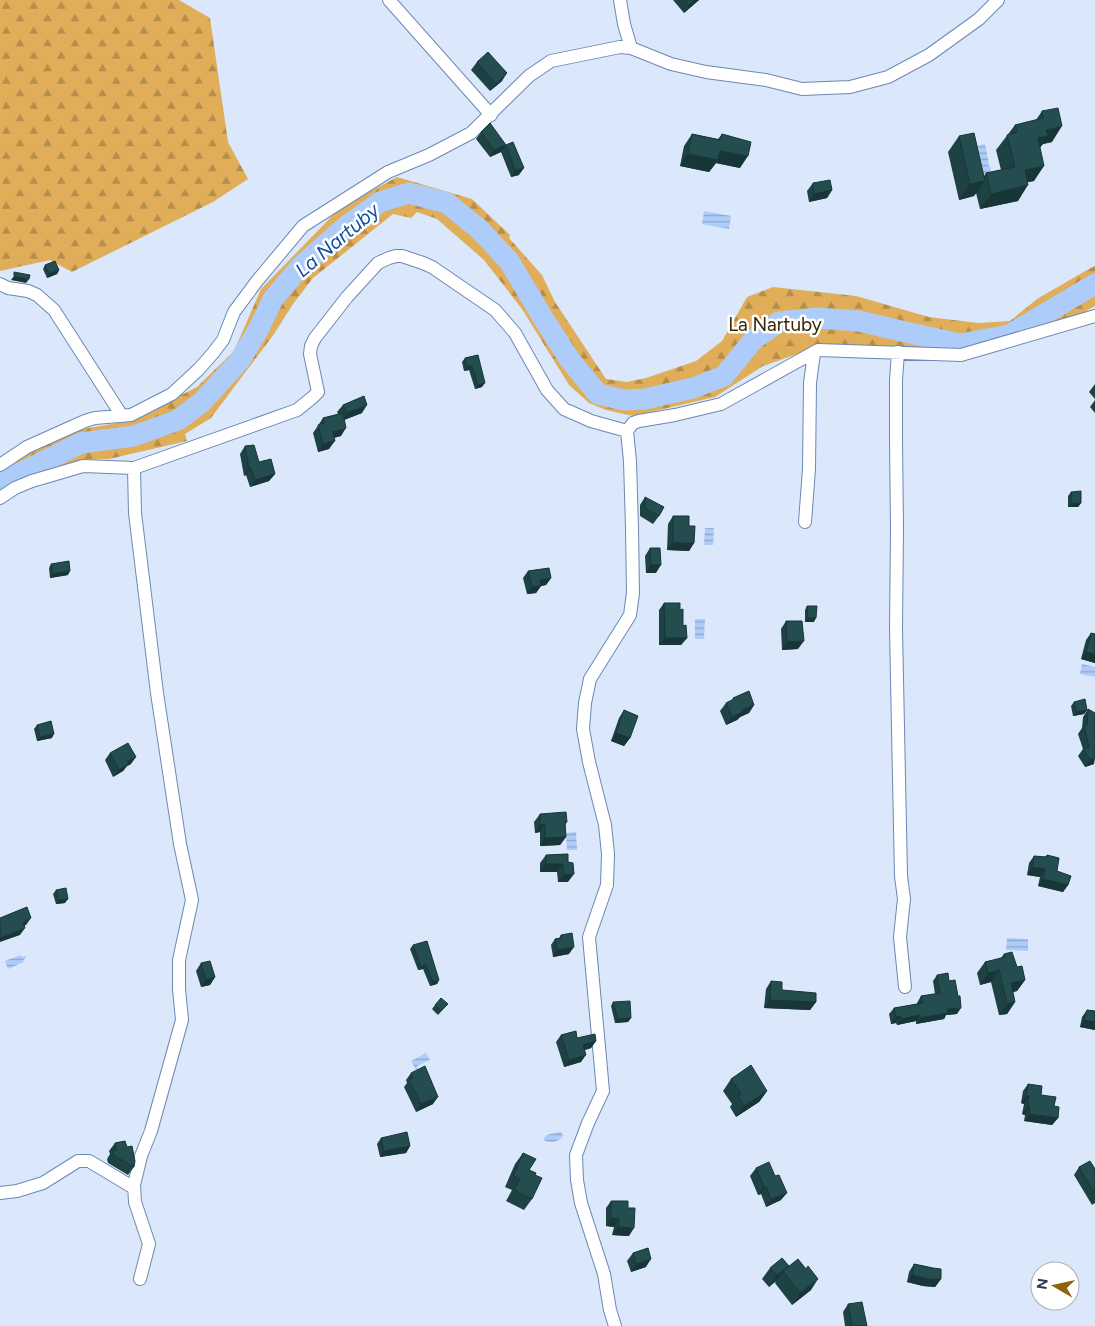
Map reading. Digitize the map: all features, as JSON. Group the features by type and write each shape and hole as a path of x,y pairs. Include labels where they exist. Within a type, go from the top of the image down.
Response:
{"street":[{"path":"389,0 491,115"},
{"path":"620,0 631,48"},
{"path":"0,465 27,447 85,421 95,418 132,415 172,394 199,369 223,340 234,312 257,280 303,226 388,172 472,133 529,76 551,61 620,47 631,48 671,64 706,72 766,80 802,89 850,87 888,77 929,55 979,19 998,0"},
{"path":"0,498 15,488 32,481 83,466 134,468 296,410 318,392 310,354 315,338 347,297 374,267 396,256 402,256 423,263 495,310 515,333 547,390 564,409 592,421 626,431"},
{"path":"0,284 8,288 28,291 38,295 54,310 122,416"},
{"path":"615,1326 610,1310 604,1274 581,1204 577,1180 576,1155 603,1091 589,938 607,886 608,854 605,824 589,762 583,729 585,703 590,680 630,615 633,593 632,528 630,461 626,431 633,423 638,421 675,415 721,404 818,350 961,355 1095,316"},
{"path":"898,352 896,380 896,629 900,856 904,899 900,936 905,987"},
{"path":"805,522 810,383 814,353"},
{"path":"134,468 135,513 157,693 180,844 192,900 179,960 182,1020 134,1185 135,1202 149,1244 140,1279"},
{"path":"0,1193 17,1191 43,1183 78,1161 90,1161 134,1188"}],"green space":[{"path":"0,0 179,0 210,18 228,142 248,179 213,202 72,272 50,260 0,271"},
{"name":"La Nartuby","path":"397,177 472,199 510,235 509,238 542,275 555,302 606,379 627,382 646,378 696,361 722,341 747,297 773,287 856,296 929,317 978,323 1010,321 1037,299 1095,266 1095,306 1079,315 973,351 820,346 763,366 715,397 633,416 606,410 589,403 569,385 522,309 484,260 437,219 417,212 411,218 393,214 313,278 211,418 185,434 187,441 109,459 87,459 0,499 0,469 70,431 130,421 197,387 234,351 261,289 340,208"}],"water":[{"path":"985,144 989,164 986,165 989,165 991,171 981,175 973,147"},
{"path":"704,211 731,216 729,229 702,224"},
{"path":"705,528 714,528 713,545 704,545"},
{"path":"695,619 705,619 704,639 695,639"},
{"path":"1082,664 1095,667 1095,677 1080,674"},
{"path":"576,832 577,850 567,850 566,833"},
{"path":"1007,938 1028,939 1028,951 1006,950"},
{"path":"21,955 22,957 26,956 23,960 24,962 8,969 5,961"},
{"path":"426,1053 430,1060 417,1066 418,1069 416,1070 411,1061"},
{"path":"561,1132 563,1136 559,1140 552,1142 544,1140 547,1135"}],"building":[{"path":"685,0 695,0 689,5"},
{"path":"488,52 507,73 496,84 477,62"},
{"path":"1058,108 1062,126 1046,130 1048,136 1038,138 1044,166 1025,170 1028,185 991,194 986,173 1015,167 1007,135 1017,132 1015,125 1043,118 1042,111"},
{"path":"490,123 506,145 494,150 481,132"},
{"path":"974,133 985,181 970,184 959,136"},
{"path":"692,134 720,140 722,134 751,142 748,156 720,151 718,160 688,154"},
{"path":"513,142 524,168 515,170 506,145"},
{"path":"830,180 832,190 814,194 813,183"},
{"path":"55,261 59,270 49,274 45,265"},
{"path":"14,272 30,275 29,279 14,276"},
{"path":"478,355 485,383 478,385 472,366 467,367 465,358"},
{"path":"364,396 367,405 347,413 343,405"},
{"path":"343,413 346,428 333,432 335,441 323,444 318,425 324,423 323,418"},
{"path":"254,445 259,462 271,459 275,474 255,480 251,468 249,468 245,446"},
{"path":"1081,491 1081,503 1071,503 1071,492"},
{"path":"645,497 664,507 659,516 645,508"},
{"path":"673,516 689,516 689,526 695,526 694,543 673,543"},
{"path":"650,548 660,548 661,565 651,565"},
{"path":"69,561 70,571 53,574 51,564"},
{"path":"549,568 551,578 540,580 541,586 532,587 528,571"},
{"path":"664,603 680,603 680,610 683,609 683,626 686,625 687,638 665,638"},
{"path":"807,606 817,606 816,618 808,618"},
{"path":"786,621 802,621 804,641 787,642"},
{"path":"1091,633 1095,634 1095,654 1086,652"},
{"path":"749,691 754,705 732,717 726,703"},
{"path":"1085,699 1087,710 1076,712 1074,702"},
{"path":"1088,709 1095,713 1095,758 1090,760 1083,749 1089,747 1084,726 1087,725"},
{"path":"624,710 638,716 630,738 616,733"},
{"path":"51,721 54,734 40,737 37,725"},
{"path":"128,743 136,757 127,761 129,764 119,770 110,753"},
{"path":"566,812 566,837 545,838 545,824 540,825 540,814"},
{"path":"568,854 568,862 573,863 574,874 564,875 563,864 546,864 546,855"},
{"path":"1047,855 1059,858 1057,871 1071,876 1068,885 1043,879 1045,869 1032,867 1034,856 1047,857"},
{"path":"66,888 68,899 59,900 56,890"},
{"path":"27,907 31,918 23,922 25,928 0,938 0,918"},
{"path":"572,933 574,947 557,950 555,939 561,938 561,935"},
{"path":"427,941 439,980 433,982 426,965 421,967 413,945"},
{"path":"1012,952 1017,967 1022,966 1025,980 1011,983 1015,1002 1007,1004 999,970 988,973 985,962 1005,957 1004,954"},
{"path":"210,961 215,977 206,980 201,963"},
{"path":"948,973 949,981 955,980 958,996 960,996 961,1008 947,1009 948,1013 920,1018 920,1015 901,1019 901,1016 896,1017 894,1008 923,1003 921,996 940,993 937,975"},
{"path":"771,981 782,982 782,990 816,993 816,1002 770,1000"},
{"path":"441,998 448,1004 441,1011 435,1005"},
{"path":"630,1001 631,1018 618,1019 613,1002"},
{"path":"1087,1010 1095,1011 1095,1022 1084,1020"},
{"path":"576,1031 577,1038 595,1034 596,1041 583,1045 586,1055 569,1060 561,1035"},
{"path":"751,1065 767,1091 744,1106 738,1096 741,1094 731,1079"},
{"path":"425,1066 438,1097 421,1104 409,1080 413,1078 411,1073"},
{"path":"1028,1084 1042,1086 1041,1095 1056,1097 1054,1106 1059,1107 1058,1118 1029,1114 1029,1096 1026,1096"},
{"path":"407,1132 410,1146 384,1151 381,1138"},
{"path":"125,1141 127,1147 132,1146 135,1161 134,1167 113,1155 113,1151 116,1150 115,1143"},
{"path":"523,1153 536,1159 529,1170 542,1178 532,1199 514,1190 520,1179 513,1176"},
{"path":"1090,1161 1095,1169 1095,1194 1079,1167"},
{"path":"769,1162 775,1176 779,1175 787,1193 771,1199 756,1168"},
{"path":"611,1201 628,1201 628,1208 635,1208 634,1228 618,1227 619,1219 611,1218"},
{"path":"648,1248 651,1259 636,1264 633,1253"},
{"path":"782,1258 789,1266 777,1275 770,1268"},
{"path":"798,1259 806,1269 808,1266 818,1279 800,1293 783,1271"},
{"path":"914,1264 941,1269 941,1279 928,1279 912,1275"},
{"path":"862,1302 867,1326 852,1326 848,1304"}],"waterway":[{"name":"La Nartuby","path":"0,483 81,443 134,436 178,420 202,402 240,360 258,330 273,299 301,266 345,227 380,202 409,193 447,203 479,229 509,261 570,360 598,394 624,400 645,399 693,388 724,376 754,339 779,322 817,318 859,321 960,344 1009,335 1095,284"}]}
